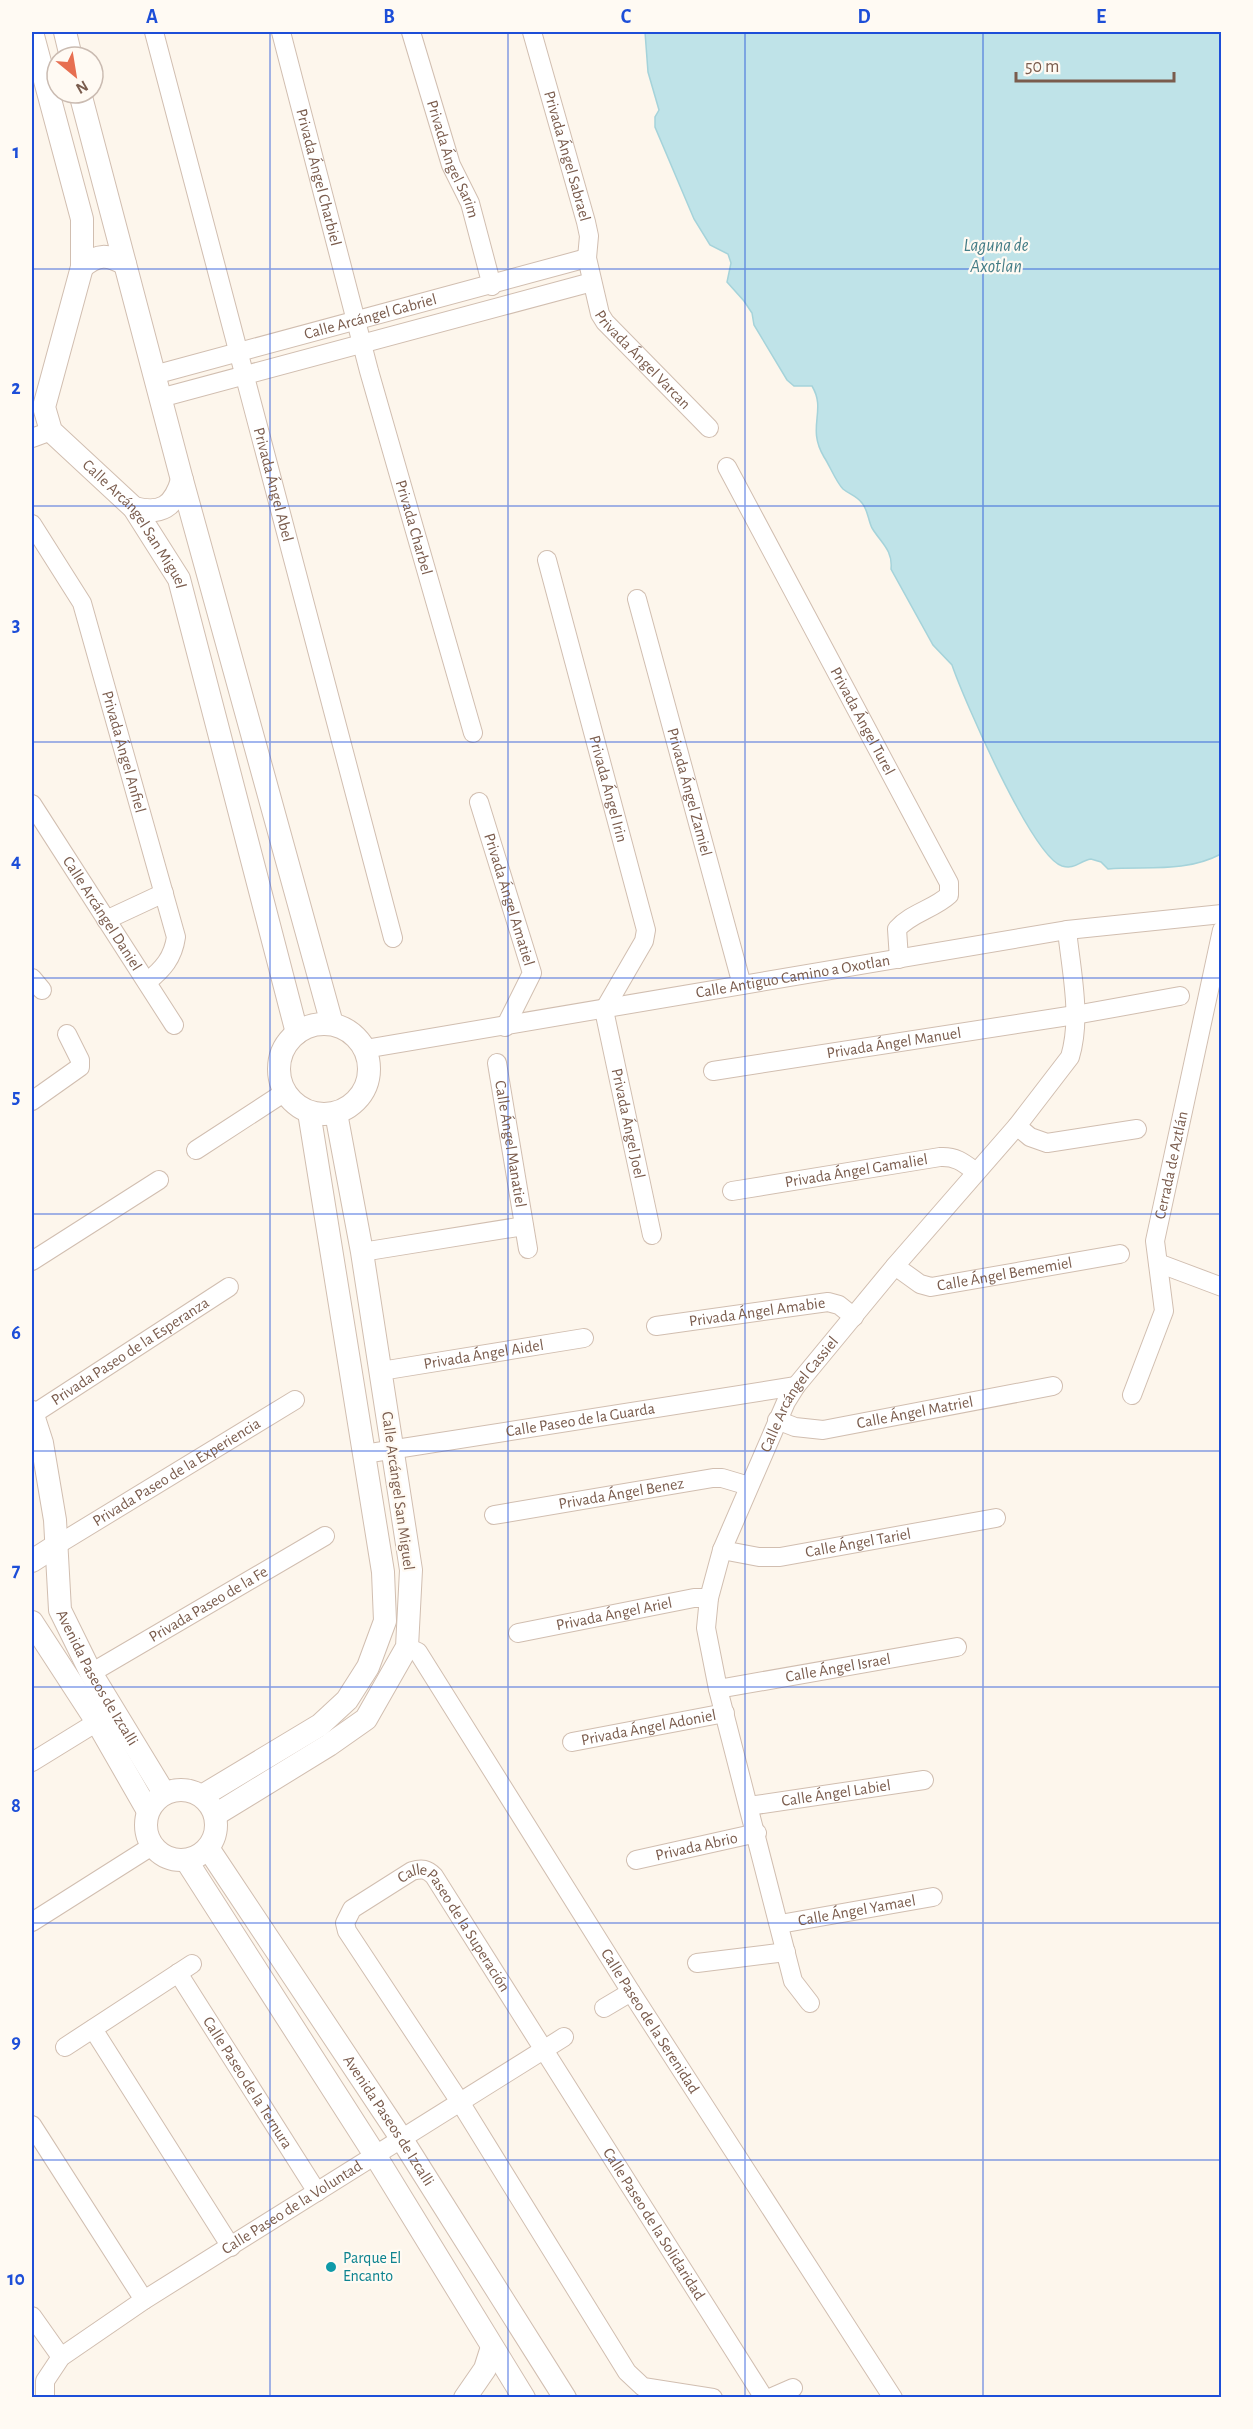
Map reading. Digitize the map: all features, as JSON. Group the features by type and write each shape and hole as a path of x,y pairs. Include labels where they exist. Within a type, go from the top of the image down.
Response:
{"street":[{"name":"Calle Arcángel San Miguel","path":"32,32 82,219 82,267 38,409 41,434 134,508 179,579 297,1033"},
{"name":"Privada Ángel Abel","path":"154,32 393,938"},
{"name":"Privada Ángel Charbiel","path":"281,32 356,322"},
{"name":"Privada Ángel Sarim","path":"411,32 451,165 470,203 492,286"},
{"name":"Privada Ángel Sabrael","path":"532,32 586,222 589,236 587,258 592,282"},
{"name":"Calle Arcángel San Miguel","path":"83,105 182,480 332,1024"},
{"path":"82,267 94,257 102,256 110,256 125,264"},
{"name":"Calle Arcángel Gabriel","path":"154,375 492,286 587,258"},
{"name":"Calle Arcángel Gabriel","path":"160,398 592,282"},
{"name":"Privada Ángel Varcan","path":"592,282 595,300 605,322 709,428"},
{"name":"Privada Charbel","path":"356,322 473,733"},
{"name":"Privada Ángel Turel","path":"727,467 949,883 949,895 940,904 909,919 897,929 899,959"},
{"path":"134,508 150,512 165,507 177,495 182,480"},
{"name":"Privada Ángel Anfiel","path":"32,524 82,603 176,937 174,952 163,969 147,982"},
{"name":"Privada Ángel Irin","path":"547,560 646,930 644,941 604,1010"},
{"name":"Privada Ángel Zamiel","path":"637,599 742,985"},
{"name":"Privada Ángel Amatiel","path":"479,802 532,973 505,1027"},
{"name":"Calle Arcángel Daniel","path":"32,804 174,1025"},
{"path":"106,920 164,893"},
{"name":"Calle Antiguo Camino a Oxotlan","path":"366,1049 1066,930 1221,914"},
{"name":"Calle Arcángel Cassiel","path":"810,2003 793,1981 757,1833 718,1689 706,1628 709,1598 722,1550 777,1420 796,1386 895,1266 1017,1126 1070,1057 1074,1043 1075,1016 1066,930"},
{"name":"Cerrada de Aztlán","path":"1132,1395 1164,1311 1155,1241 1221,930"},
{"name":"Privada Ángel Manuel","path":"713,1071 1075,1016 1180,996"},
{"name":"Privada Ángel Joel","path":"604,1010 652,1235"},
{"path":"332,1024 352,1033 366,1049 370,1065 369,1080 362,1095 351,1106 336,1113 322,1115 309,1112 291,1101 285,1092 279,1067 288,1042 297,1033 314,1025 332,1024"},
{"path":"32,1101 80,1067 80,1060 67,1034"},
{"name":"Calle Ángel Manatiel","path":"497,1063 528,1249"},
{"path":"196,1150 285,1092"},
{"name":"Calle Arcángel San Miguel","path":"202,1796 320,1725 347,1700 369,1667 385,1621 383,1572 309,1112"},
{"name":"Calle Arcángel San Miguel","path":"215,1815 329,1745 366,1719 407,1647 411,1570 362,1252 336,1113"},
{"path":"1017,1126 1030,1137 1047,1143 1137,1129"},
{"name":"Privada Ángel Gamaliel","path":"732,1191 940,1156 960,1160 976,1172"},
{"path":"32,1261 159,1180"},
{"name":"Calle Ángel Manatiel","path":"362,1252 524,1226"},
{"name":"Calle Ángel Bememiel","path":"895,1266 920,1284 931,1287 1120,1254"},
{"path":"1158,1263 1221,1287"},
{"name":"Privada Paseo de la Esperanza","path":"32,1413 229,1287"},
{"name":"Privada Ángel Amabie","path":"656,1326 828,1302 839,1305 854,1317"},
{"name":"Privada Ángel Aidel","path":"381,1371 585,1338"},
{"name":"Calle Paseo de la Guarda","path":"364,1454 796,1386"},
{"name":"Calle Ángel Matriel","path":"777,1420 795,1427 823,1430 1053,1386"},
{"name":"Privada Paseo de la Experiencia","path":"57,1545 295,1400"},
{"name":"Avenida Paseos de Izcalli","path":"32,1413 42,1443 57,1545 60,1610 91,1673 164,1793"},
{"name":"Privada Ángel Benez","path":"494,1515 713,1478 722,1478 749,1486"},
{"name":"Calle Ángel Tariel","path":"722,1550 759,1557 780,1557 996,1518"},
{"name":"Privada Paseo de la Fe","path":"91,1673 326,1536"},
{"path":"32,1561 57,1545"},
{"name":"Privada Ángel Ariel","path":"518,1633 694,1598 709,1598"},
{"name":"Avenida Paseos de Izcalli","path":"32,1622 97,1722 148,1811"},
{"name":"Calle Paseo de la Serenidad","path":"407,1647 418,1652 632,1992 893,2397"},
{"name":"Calle Ángel Israel","path":"718,1689 957,1647"},
{"name":"Privada Ángel Adoniel","path":"572,1742 725,1713"},
{"path":"32,1762 97,1722"},
{"name":"Calle Ángel Labiel","path":"749,1806 924,1780"},
{"path":"183,1789 202,1796 215,1815 216,1832 208,1848 198,1856 186,1860 173,1860 161,1855 152,1846 145,1831 148,1811 154,1801 164,1793 183,1789"},
{"name":"Privada Abrio","path":"636,1860 757,1833"},
{"path":"32,1922 152,1846"},
{"name":"Avenida Paseos de Izcalli","path":"208,1848 401,2138 565,2397"},
{"name":"Avenida Paseos de Izcalli","path":"186,1860 375,2155 524,2397"},
{"name":"Calle Paseo de la Superación","path":"460,2102 345,1923 352,1909 412,1871 420,1868 428,1870 434,1876 546,2049"},
{"name":"Calle Ángel Yamael","path":"780,1924 933,1897"},
{"path":"697,1963 786,1952"},
{"name":"Calle Paseo de la Ternura","path":"65,2047 185,1968 317,2193"},
{"path":"604,2008 632,1992"},
{"path":"93,2029 231,2247"},
{"name":"Calle Paseo de la Voluntad","path":"45,2397 45,2381 61,2357 144,2300 564,2037"},
{"name":"Calle Paseo de la Solidaridad","path":"546,2049 764,2397"},
{"path":"460,2102 627,2372 643,2387 713,2397"},
{"path":"32,2125 144,2300"},
{"path":"32,2316 61,2357"},
{"path":"465,2397 485,2368 492,2347"},
{"path":"770,2397 794,2388"}],"water":[{"name":"Laguna de Axotlan","path":"645,32 1221,32 1221,854 1194,864 1166,868 1108,869 1101,862 1091,859 1066,867 1049,856 1034,835 1000,775 952,665 933,645 891,569 886,547 872,528 864,506 840,486 824,457 817,437 818,403 812,386 794,386 787,380 754,325 752,313 727,282 731,263 728,254 710,245 694,219 655,127 655,117 659,110 648,72"}],"place":[{"name":"Parque El Encanto","path":"331,2267"}]}
